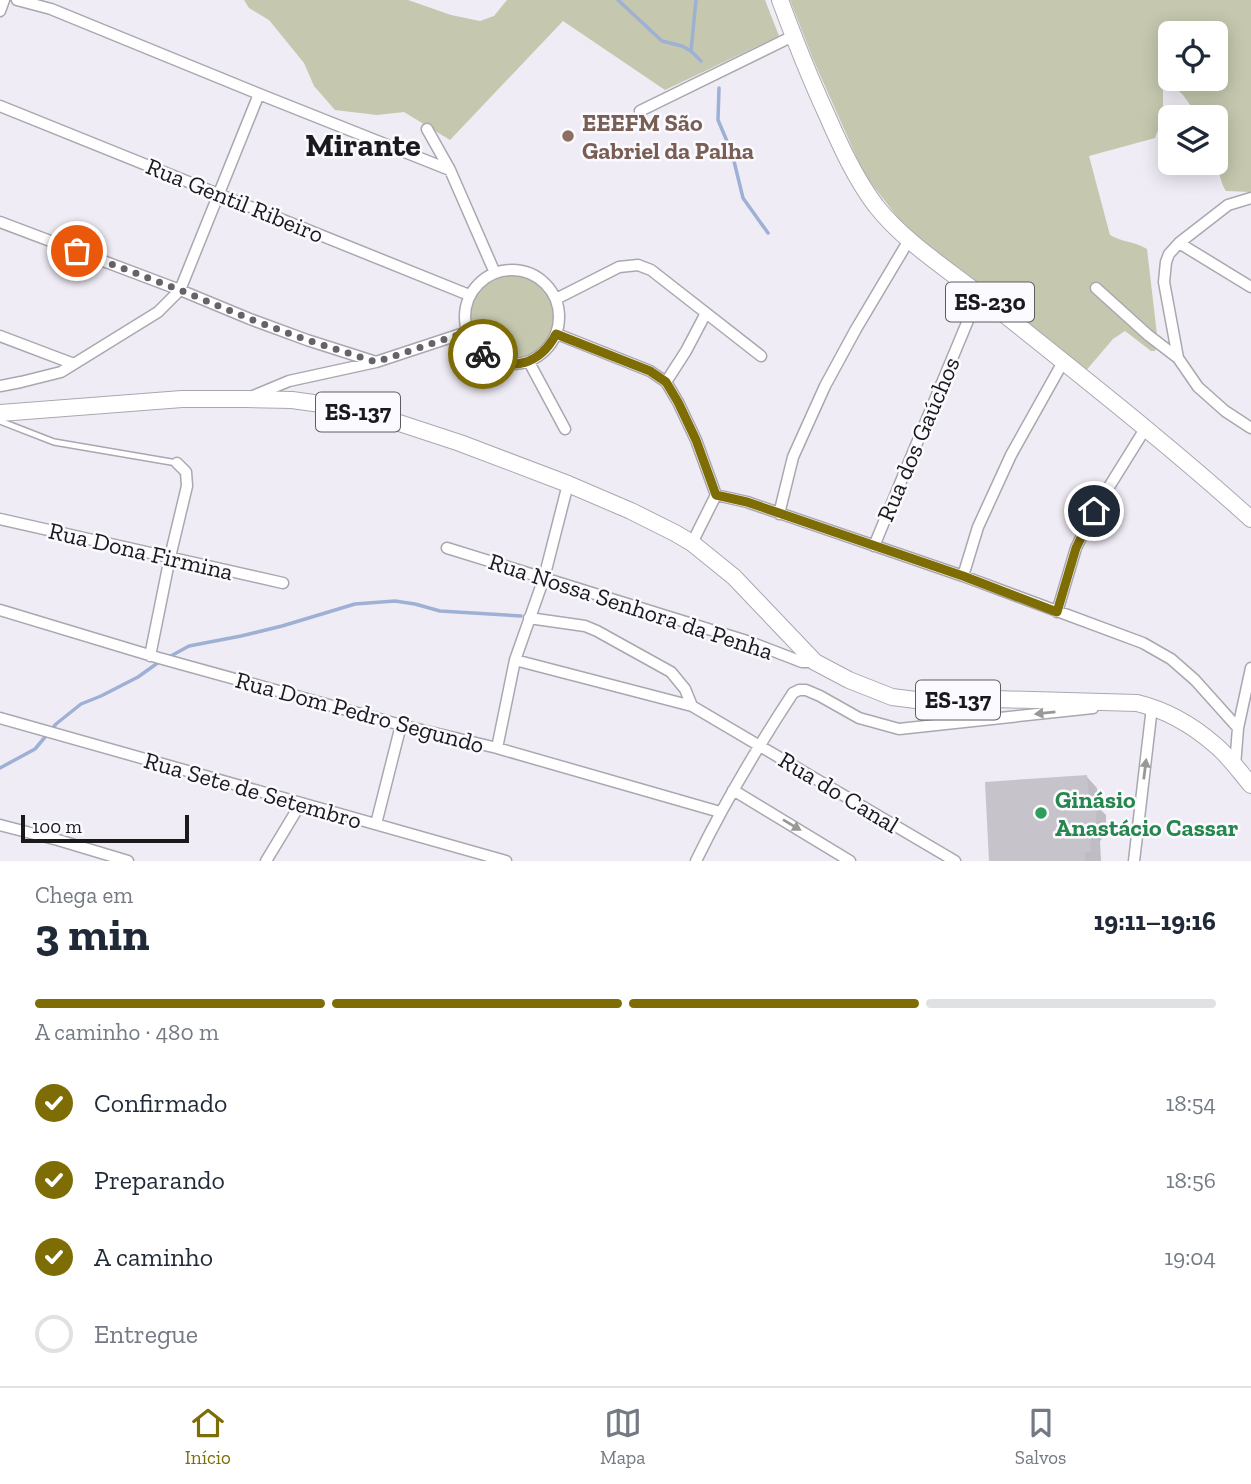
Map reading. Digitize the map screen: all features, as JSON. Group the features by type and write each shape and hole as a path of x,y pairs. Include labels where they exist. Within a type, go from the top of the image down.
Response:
{"main road":[{"name":"ES-230","path":"780,0 845,156 876,206 909,240 1063,362 1251,519"},
{"name":"ES-137","path":"0,414 183,399 247,399 316,403 381,417 460,443 568,484 631,511 692,543 734,577 815,662 849,680 891,697 916,700 995,699 1145,705 1184,722 1215,744 1251,785"}],"street":[{"path":"0,11 4,0"},
{"path":"17,0 52,4 259,94 450,170"},
{"path":"640,111 793,36"},
{"path":"0,386 61,372 158,312 180,290 259,94"},
{"name":"Rua Gentil Ribeiro","path":"0,106 469,295"},
{"path":"427,129 450,170 495,273"},
{"path":"1178,358 1164,282 1169,254 1228,205 1251,198"},
{"path":"0,222 273,327 376,362"},
{"path":"779,514 793,457 825,386 909,240"},
{"path":"1179,243 1251,288"},
{"path":"556,299 619,267 638,265 652,270 761,356"},
{"path":"522,270 548,285 556,299 559,322 556,334 550,346 529,362 514,365 499,363 474,346 467,332 464,316 469,295 481,281 495,273 522,270"},
{"path":"1096,288 1178,358 1198,387 1225,411 1251,428"},
{"name":"Rua dos Gaúchos","path":"874,546 979,294"},
{"path":"666,382 706,313"},
{"path":"247,399 289,382 376,362 467,332"},
{"path":"556,334 650,371 666,382 696,440 716,495 692,543"},
{"path":"0,336 74,364"},
{"path":"529,362 565,429"},
{"path":"963,576 978,527 1011,455 1063,362"},
{"path":"1057,612 1076,548 1094,511 1145,429"},
{"path":"155,657 170,557 188,478 177,463"},
{"path":"497,748 515,660 544,578 568,484"},
{"path":"716,495 747,502 963,576 1143,643 1171,659 1195,680 1238,727"},
{"name":"Rua Dona Firmina","path":"0,519 283,583"},
{"name":"Rua Nossa Senhora da Penha","path":"447,548 750,642 802,662 815,662"},
{"name":"Rua Dom Pedro Segundo","path":"0,611 176,663 497,748 720,812"},
{"path":"529,618 585,626 597,631 671,672 685,689 692,706"},
{"name":"Rua do Canal","path":"515,660 692,706 955,861"},
{"path":"1235,766 1238,727 1251,668"},
{"path":"696,861 720,812 760,744 793,693 806,690 859,718 899,729 1145,705 1134,861"},
{"name":"Rua Sete de Setembro","path":"0,718 506,861"},
{"path":"376,824 401,724"},
{"path":"733,790 850,861"},
{"path":"266,861 301,803"},
{"path":"0,825 128,861"}],"lane":[{"path":"0,421 54,442 177,463"}],"green space":[{"path":"244,0 408,0 451,15 480,21 494,16 507,0 765,0 779,36 665,90 563,21 450,140 404,112 377,115 335,110 314,86 304,63 269,20 249,8"},
{"path":"790,0 1251,0 1251,192 1226,191 1222,184 1220,175 1228,175 1228,105 1190,105 1179,91 1228,91 1228,21 1158,21 1158,91 1163,91 1163,104 1158,105 1158,130 1155,138 1089,156 1110,235 1147,249 1158,343 1155,351 1151,351 1125,331 1113,339 1084,373 963,279 902,223 864,174"},
{"path":"511,275 527,278 541,287 550,301 553,317 550,333 541,347 527,356 511,359 495,356 481,347 472,333 469,317 472,301 481,287 495,278"}],"building":[{"name":"Ginásio Anastácio Cassar","path":"1087,775 1089,799 1096,802 1096,824 1090,830 1091,852 1085,852 1085,861 989,861 985,782"}],"waterway":[{"path":"618,0 662,41 682,46 701,61"},
{"path":"691,51 696,0"},
{"path":"719,88 718,120 732,153 743,198 768,233"},
{"path":"169,657 189,646 282,626 355,604 395,601 440,611 521,616"},
{"path":"0,768 35,749 56,724 81,704 138,677 159,662"}],"way so far":[{"path":"77,251 250,319 376,362 467,332 474,346 483,354"}],"place":[{"name":"EEEFM São Gabriel da Palha","path":"568,136"},
{"name":"Ginásio Anastácio Cassar","path":"1041,813"}],"district":[{"name":"Mirante","path":"363,145"}],"route":[{"path":"483,354 499,363 514,365 529,362 550,346 556,334 650,371 666,382 678,402 696,440 716,495 747,502 963,576 1057,612 1076,548 1094,511"}]}
